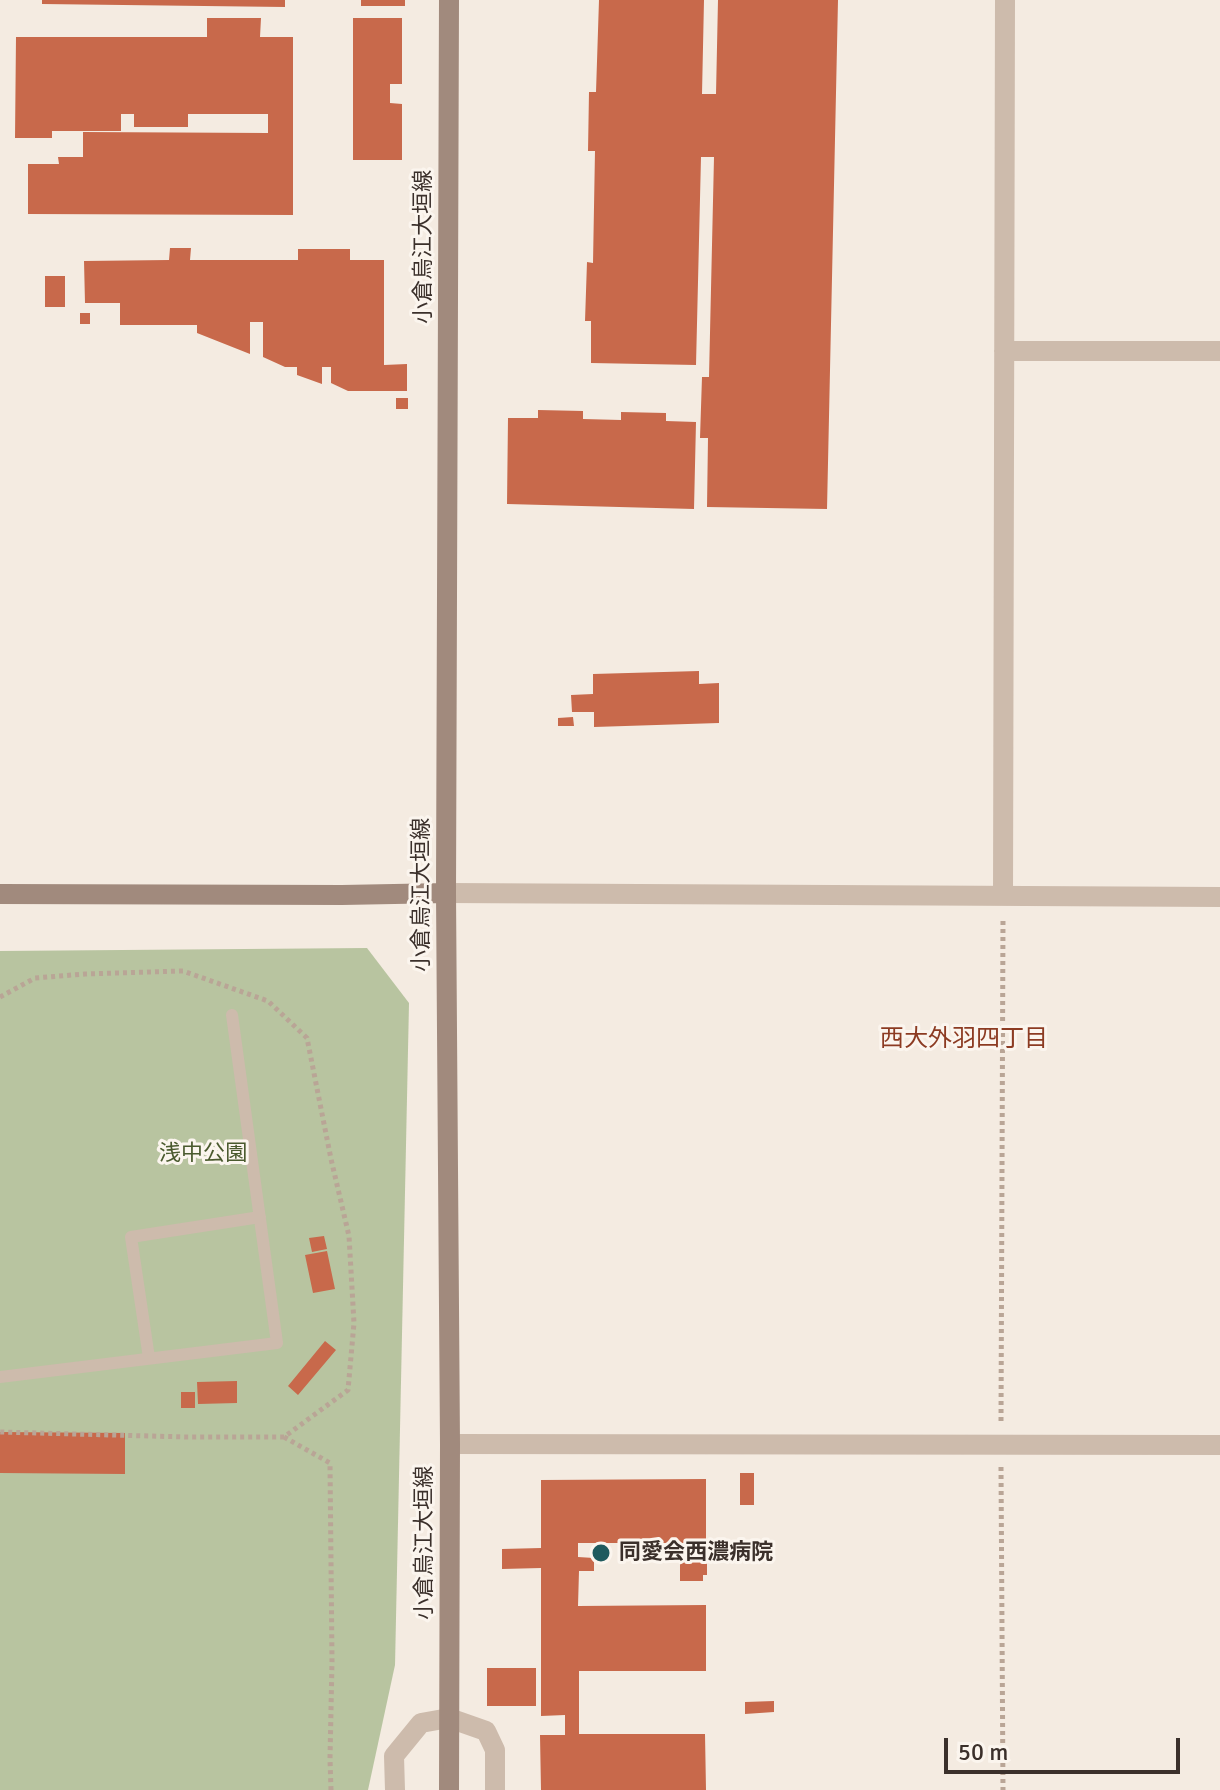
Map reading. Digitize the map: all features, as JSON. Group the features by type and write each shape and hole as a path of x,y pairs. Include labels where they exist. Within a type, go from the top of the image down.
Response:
{"main road":[{"name":"小倉烏江大垣線","path":"449,0 446,893 449,1790"},
{"path":"0,894 446,893"}],"street":[{"path":"1003,896 1005,0"},
{"path":"1004,351 1220,351"},
{"path":"446,893 1220,897"},
{"path":"450,1444 1220,1445"},
{"path":"395,1790 394,1756 421,1723 449,1718 486,1731 495,1750 495,1790"}],"lane":[{"path":"0,1377 277,1343 232,1015"},
{"path":"149,1358 131,1237 260,1217"}],"path":[{"path":"1003,896 1003,1790"},
{"path":"0,997 35,978"},
{"path":"284,1437 330,1463 331,1790"}],"green space":[{"name":"浅中公園","path":"367,948 409,1003 395,1665 368,1790 0,1790 0,951"}],"building":[{"path":"42,0 285,0 285,7 42,4"},
{"path":"361,0 405,0 405,6 361,6"},
{"path":"599,0 704,0 702,94 716,94 718,0 838,0 827,509 707,507 708,438 700,438 702,377 709,377 714,157 701,157 696,365 591,363 591,321 585,321 587,262 593,263 595,151 588,151 589,92 596,92"},
{"path":"207,18 261,18 260,37 293,37 293,215 28,214 28,164 59,164 58,157 83,157 83,132 268,133 268,114 188,114 188,127 134,127 134,114 121,114 121,131 52,131 52,138 15,138 16,37 207,37"},
{"path":"353,18 402,18 402,84 390,84 390,103 402,104 402,160 353,160"},
{"path":"170,248 191,248 190,260 298,260 298,249 350,249 350,260 384,260 384,365 407,364 407,391 348,391 331,383 331,367 322,367 322,384 297,375 297,367 285,367 263,357 263,322 250,322 250,354 197,333 197,325 120,325 120,303 85,303 84,261 169,260"},
{"path":"45,276 65,276 65,307 45,307"},
{"path":"80,313 90,313 90,324 80,324"},
{"path":"396,398 408,398 408,409 396,409"},
{"path":"538,410 583,411 583,419 621,420 621,412 666,413 666,421 696,422 694,509 507,504 508,418 538,418"},
{"path":"699,671 699,684 719,683 719,723 594,727 594,712 572,712 571,695 593,694 593,674"},
{"path":"573,717 574,726 558,726 558,718"},
{"path":"324,1236 327,1249 312,1252 309,1238"},
{"path":"327,1251 335,1289 313,1293 305,1255"},
{"path":"325,1341 336,1350 298,1395 288,1386"},
{"path":"237,1381 237,1403 198,1404 197,1382"},
{"path":"181,1392 195,1392 195,1408 181,1408"},
{"path":"0,1432 125,1433 125,1474 0,1473"},
{"path":"740,1473 754,1473 754,1505 740,1505"},
{"path":"706,1479 706,1543 578,1543 578,1557 594,1558 594,1571 579,1571 578,1606 706,1605 706,1671 579,1671 579,1734 705,1734 706,1790 541,1790 540,1735 565,1735 565,1715 541,1716 541,1568 502,1569 502,1549 541,1548 541,1480"},
{"path":"707,1554 707,1575 703,1575 703,1581 680,1581 680,1555"},
{"path":"487,1668 536,1668 536,1706 487,1706"},
{"path":"774,1701 774,1712 745,1714 745,1702"}],"place":[{"name":"同愛会西濃病院","path":"601,1553"}],"district":[{"name":"西大外羽四丁目","path":"964,1040"}]}
